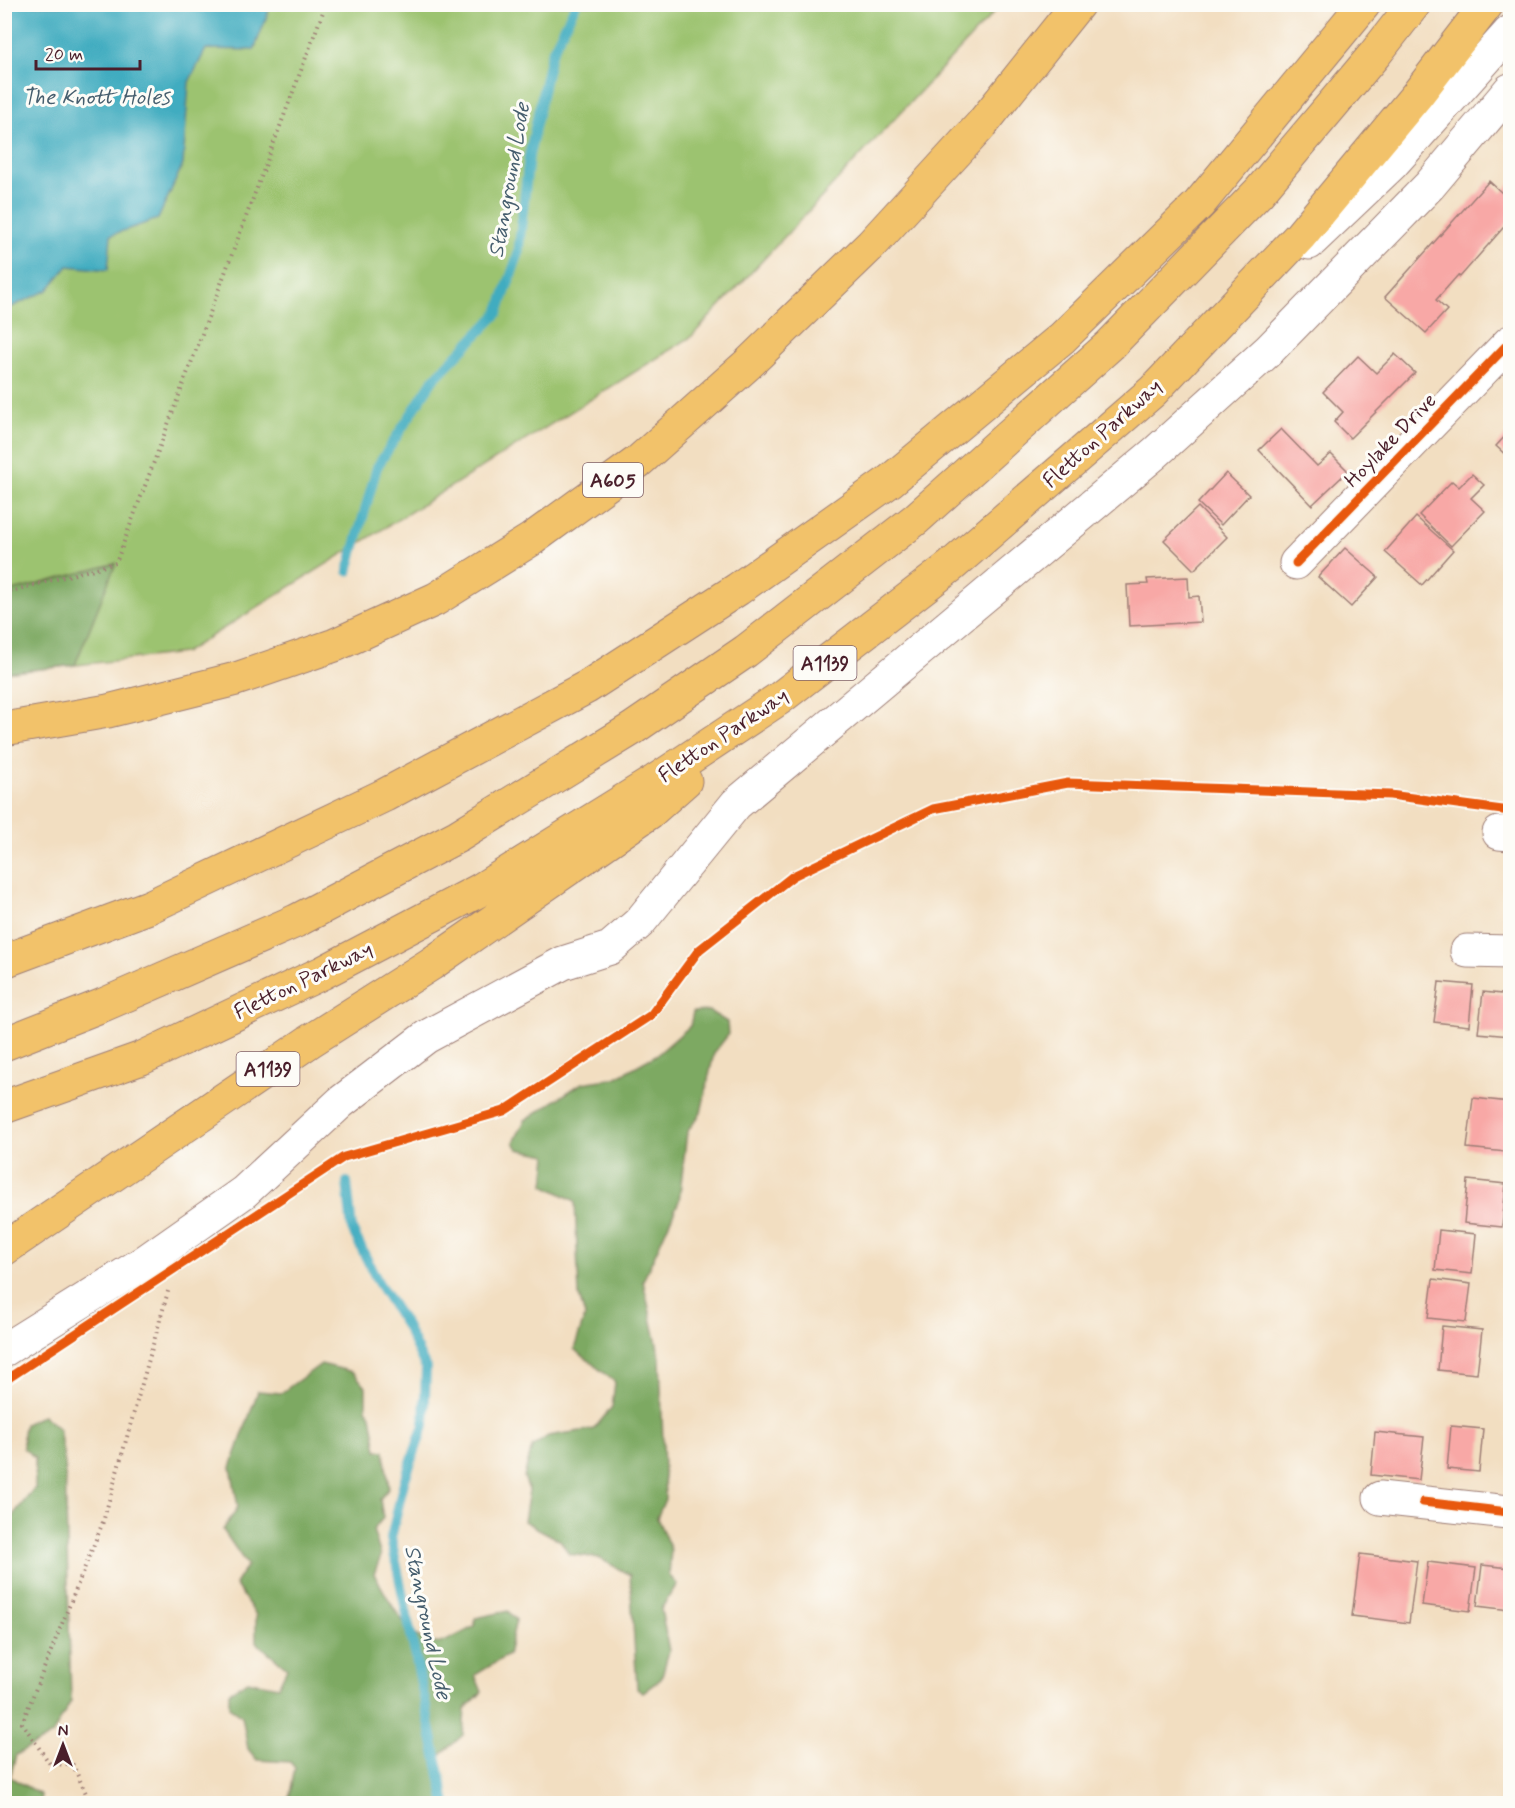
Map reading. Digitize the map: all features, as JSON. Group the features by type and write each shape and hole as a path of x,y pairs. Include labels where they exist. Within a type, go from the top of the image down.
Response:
{"main road":[{"name":"A605","path":"4,729 108,711 224,682 335,645 436,599 532,539 639,461 748,364 872,244 982,124 1078,4"},
{"path":"4,961 149,907 385,795 587,687 738,590 890,481 1062,338 1199,204 1364,4"},
{"name":"A1139","path":"4,1044 103,1005 296,921 458,836 632,729 746,651 916,519 1110,345 1259,192 1376,54 1414,4"},
{"name":"Fletton Parkway","path":"4,1107 142,1058 322,973 480,890 655,782 780,698 951,566 1153,391 1300,236 1417,95 1487,4"},
{"name":"A1139","path":"4,1249 310,1041 431,964 650,812 780,698"}],"street":[{"path":"1153,391 1392,164 1510,32"},
{"path":"4,1350 143,1263 244,1192 341,1102 426,1037 563,963 610,948 639,923 736,804 1154,454 1269,350 1430,185 1510,90"},
{"name":"Hoylake Drive","path":"1296,563 1510,342"},
{"path":"1467,951 1510,952"},
{"path":"1380,1498 1423,1502 1510,1504"}],"path":[{"path":"4,593 116,563 326,4"},
{"path":"88,1803 88,1798 73,1765 50,1764 22,1722 103,1522 171,1282"}],"green space":[{"path":"4,5 1001,5 691,337 184,653 5,673"},
{"path":"116,563 75,665 5,673 5,593"},
{"path":"709,1011 727,1022 728,1035 714,1053 701,1113 687,1132 679,1201 643,1281 660,1358 665,1499 657,1518 671,1550 669,1575 677,1584 661,1609 669,1651 661,1679 643,1692 637,1688 630,1575 599,1558 569,1554 561,1541 524,1521 529,1490 524,1477 532,1447 548,1436 594,1429 612,1407 615,1382 574,1349 585,1316 579,1296 575,1201 544,1185 547,1155 518,1149 514,1142 525,1120 582,1083 615,1078 658,1054 690,1026 693,1012"},
{"path":"321,1364 353,1372 366,1387 366,1409 371,1415 377,1450 384,1451 389,1488 380,1499 383,1518 373,1530 381,1556 374,1574 409,1629 429,1642 440,1643 475,1626 475,1618 508,1611 516,1620 508,1655 475,1675 482,1692 465,1709 463,1735 433,1762 447,1803 285,1803 290,1794 295,1768 290,1762 257,1760 248,1749 242,1716 229,1707 229,1692 248,1681 278,1687 287,1668 256,1642 256,1615 235,1584 247,1565 223,1530 238,1507 231,1467 258,1391 281,1393"},
{"path":"43,1415 59,1429 65,1464 71,1701 52,1735 16,1755 10,1777 41,1795 41,1803 5,1803 5,1525 35,1488 35,1458 23,1448 23,1432 25,1424"}],"water":[{"name":"The Knott Holes","path":"4,5 271,5 254,50 206,49 189,82 183,164 158,219 111,235 108,270 68,266 48,290 5,310"}],"building":[{"path":"1489,181 1502,193 1510,183 1510,220 1460,277 1458,275 1436,300 1447,310 1426,333 1385,297"},
{"path":"1395,354 1415,373 1350,438 1334,422 1343,412 1323,392 1358,356 1376,373"},
{"path":"1281,429 1317,466 1331,454 1348,471 1312,505 1259,450"},
{"path":"1510,431 1510,459 1496,446"},
{"path":"1226,473 1249,495 1221,525 1198,503"},
{"path":"1472,474 1484,485 1471,498 1485,511 1451,546 1419,515 1452,481 1459,487"},
{"path":"1198,507 1227,537 1194,570 1164,540"},
{"path":"1416,517 1453,550 1422,585 1385,552"},
{"path":"1345,548 1378,577 1351,607 1318,577"},
{"path":"1188,577 1189,597 1199,596 1201,622 1129,626 1127,585 1148,584 1147,579"},
{"path":"1439,982 1473,985 1469,1026 1434,1022"},
{"path":"1483,992 1510,995 1510,1036 1478,1033"},
{"path":"1473,1098 1510,1102 1506,1152 1467,1148"},
{"path":"1468,1180 1506,1184 1502,1227 1464,1223"},
{"path":"1439,1230 1476,1234 1472,1274 1435,1270"},
{"path":"1433,1279 1471,1284 1466,1322 1428,1318"},
{"path":"1442,1326 1482,1330 1477,1374 1438,1370"},
{"path":"1451,1426 1483,1429 1479,1472 1447,1469"},
{"path":"1375,1432 1424,1437 1419,1480 1371,1475"},
{"path":"1360,1554 1417,1561 1409,1623 1352,1616"},
{"path":"1428,1562 1476,1568 1470,1611 1422,1605"},
{"path":"1482,1565 1510,1568 1510,1610 1477,1606"}],"waterway":[{"name":"Stanground Lode","path":"348,571 377,467 433,380 498,313 518,255 529,156 551,54 576,4"},
{"name":"Stanground Lode","path":"347,1182 352,1229 378,1282 406,1326 426,1368 424,1425 404,1482 391,1538 446,1804"}],"cycle path":[{"path":"1296,563 1510,342"},
{"path":"4,1381 344,1157 504,1111 651,1015 699,950 793,876 933,809 1068,783 1390,795 1510,811"},
{"path":"1423,1502 1508,1512"}]}
